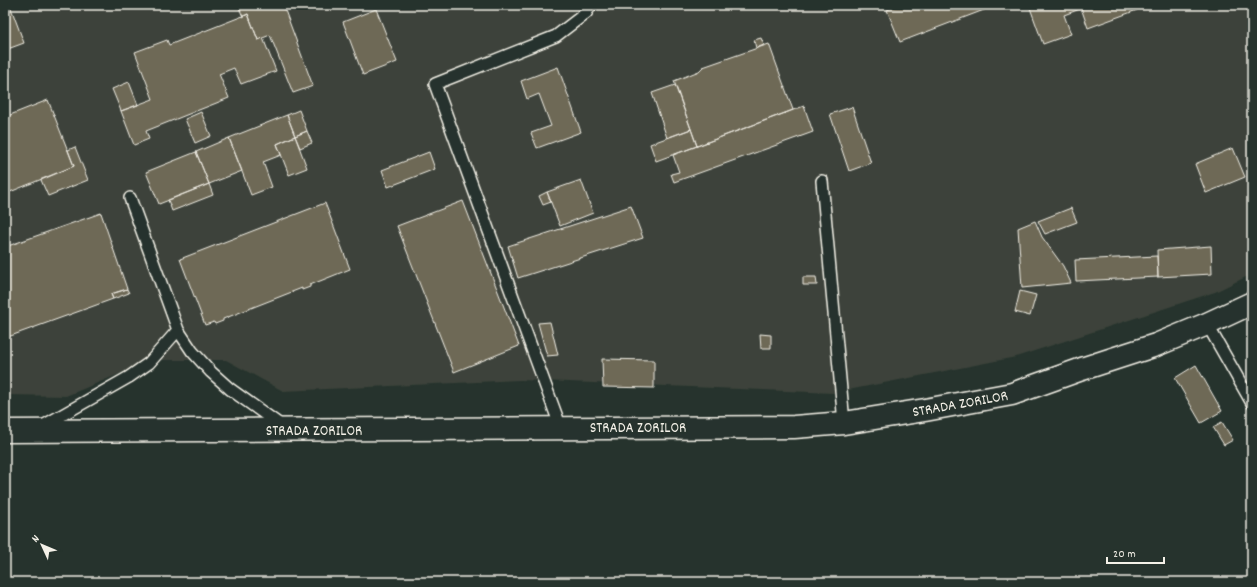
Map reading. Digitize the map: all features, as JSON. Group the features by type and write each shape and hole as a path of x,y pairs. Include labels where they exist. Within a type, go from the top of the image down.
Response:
{"street":[{"name":"STRADA ZORILOR","path":"5,431 794,427 844,423 1012,394 1156,345 1252,304"}],"lane":[{"path":"561,428 435,84 556,36 586,13 591,5"},
{"path":"822,181 844,423"},
{"path":"130,198 178,330 192,351 211,372 235,393 264,415 288,430"},
{"path":"1207,324 1252,403"},
{"path":"34,431 129,377 149,363 178,330"}],"shaded area":[{"path":"5,5 1252,5 1252,274 1215,292 1016,357 833,393 520,380 283,391 226,360 153,360 66,396 5,395"}],"building":[{"path":"238,5 283,5 313,86 293,93 270,35 258,40 248,14 243,17"},
{"path":"900,5 997,5 900,42 887,10"},
{"path":"1029,5 1061,5 1062,7 1068,5 1079,5 1080,9 1064,15 1071,34 1043,44"},
{"path":"1080,5 1136,5 1137,10 1088,28"},
{"path":"11,8 24,43 5,50 5,10"},
{"path":"376,9 397,62 363,75 343,22"},
{"path":"248,14 258,40 263,38 276,71 241,84 234,68 219,74 229,98 146,131 149,139 134,145 121,111 153,99 135,52 167,40 169,45"},
{"path":"761,38 764,45 756,48 754,40"},
{"path":"769,44 793,110 697,146 674,81 699,71 703,67"},
{"path":"558,67 581,132 537,148 531,133 551,126 539,94 527,99 521,81"},
{"path":"129,82 138,105 121,111 112,89"},
{"path":"675,85 691,129 667,138 652,93"},
{"path":"48,100 74,166 5,194 5,117"},
{"path":"804,106 813,132 674,182 671,174 679,172 673,155"},
{"path":"852,107 871,163 849,171 830,114"},
{"path":"299,110 307,131 295,136 287,115"},
{"path":"201,112 211,136 195,143 185,119"},
{"path":"287,115 295,136 277,144 281,155 263,162 272,187 251,195 229,138"},
{"path":"691,129 697,146 656,161 650,144"},
{"path":"307,131 312,143 300,148 295,136"},
{"path":"295,136 307,168 289,175 277,144"},
{"path":"229,138 242,171 209,184 196,152"},
{"path":"75,147 88,180 48,196 41,180 74,166 68,150"},
{"path":"1233,148 1245,177 1206,193 1195,164"},
{"path":"196,152 209,184 159,204 146,172"},
{"path":"429,152 435,169 388,187 382,170"},
{"path":"581,180 593,213 560,226 547,192"},
{"path":"209,184 213,195 172,211 168,200"},
{"path":"547,192 551,202 543,205 539,196"},
{"path":"463,201 519,346 454,372 397,226"},
{"path":"325,203 350,269 310,285 310,287 302,290 302,288 223,319 223,321 205,325 180,259"},
{"path":"631,206 643,238 518,278 508,246"},
{"path":"1071,208 1077,222 1045,234 1038,221"},
{"path":"101,213 127,289 111,294 113,299 5,338 5,247"},
{"path":"1035,221 1042,237 1063,266 1071,283 1022,288 1018,228"},
{"path":"1211,246 1212,274 1158,277 1157,250"},
{"path":"1157,256 1158,277 1076,281 1075,260"},
{"path":"803,277 816,277 817,285 803,285"},
{"path":"127,289 129,293 113,299 111,294"},
{"path":"1020,291 1036,295 1030,316 1015,312"},
{"path":"550,322 558,355 547,356 538,323"},
{"path":"760,334 771,335 771,348 761,348"},
{"path":"602,359 654,360 654,388 603,387"},
{"path":"1196,365 1222,411 1201,423 1175,378"},
{"path":"1222,422 1233,440 1224,445 1213,427"}]}
